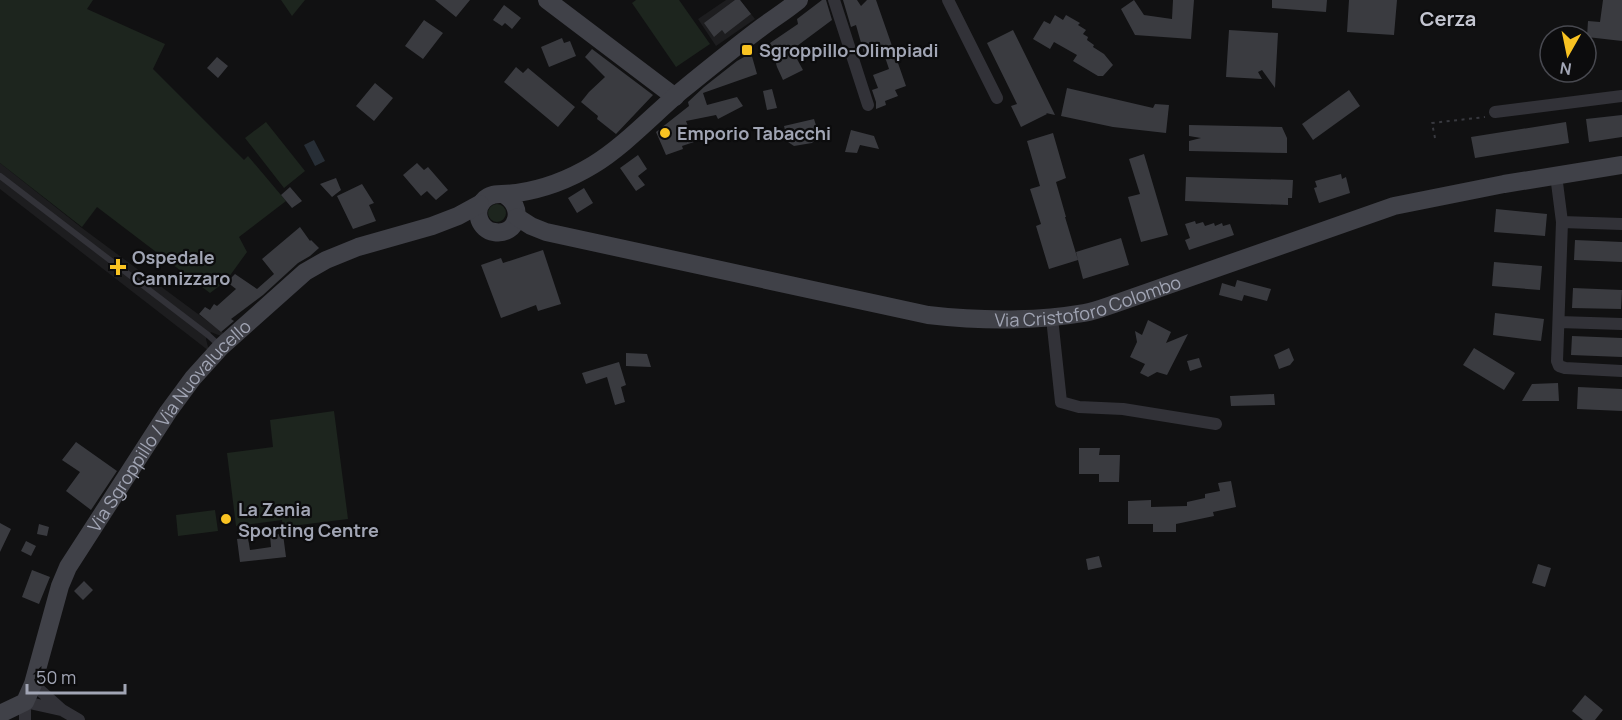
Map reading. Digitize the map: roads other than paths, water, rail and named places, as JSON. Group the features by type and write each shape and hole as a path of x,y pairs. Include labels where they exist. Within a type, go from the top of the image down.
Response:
{"street":[{"path":"549,0 675,97"},
{"path":"480,204 478,217 486,229 495,232 508,230 529,200 549,186 594,165 725,56 799,0"},
{"path":"834,0 868,105"},
{"path":"948,0 997,98"},
{"path":"1495,112 1622,96"},
{"name":"Via Cristoforo Colombo","path":"546,232 928,315 1000,321 1052,318 1087,312 1120,302 1394,206 1461,192 1622,165"},
{"path":"1556,175 1562,222 1557,361 1559,366 1565,368 1622,371"},
{"path":"432,226 459,216 493,194 524,192 549,186"},
{"path":"503,194 514,202 517,216 531,226 546,232"},
{"path":"1562,222 1622,224"},
{"path":"432,226 461,225 495,232 546,232"},
{"name":"Via Sgroppillo / Via Nuovalucello","path":"25,711 60,586 68,567 168,412 193,378 220,347 305,272 357,247 432,226"},
{"path":"1052,318 1061,402 1079,407 1123,409 1216,424"},
{"path":"1559,322 1622,324"},
{"path":"33,684 62,711 79,720"},
{"path":"0,714 62,711"}],"lane":[{"path":"0,176 208,335 220,347"}],"place":[{"name":"Sgroppillo-Olimpiadi","path":"747,50"},
{"name":"Emporio Tabacchi","path":"665,133"},
{"name":"Ospedale Cannizzaro","path":"118,267"},
{"name":"La Zenia Sporting Centre","path":"226,519"}],"district":[{"name":"Cerza","path":"1448,18"}]}
